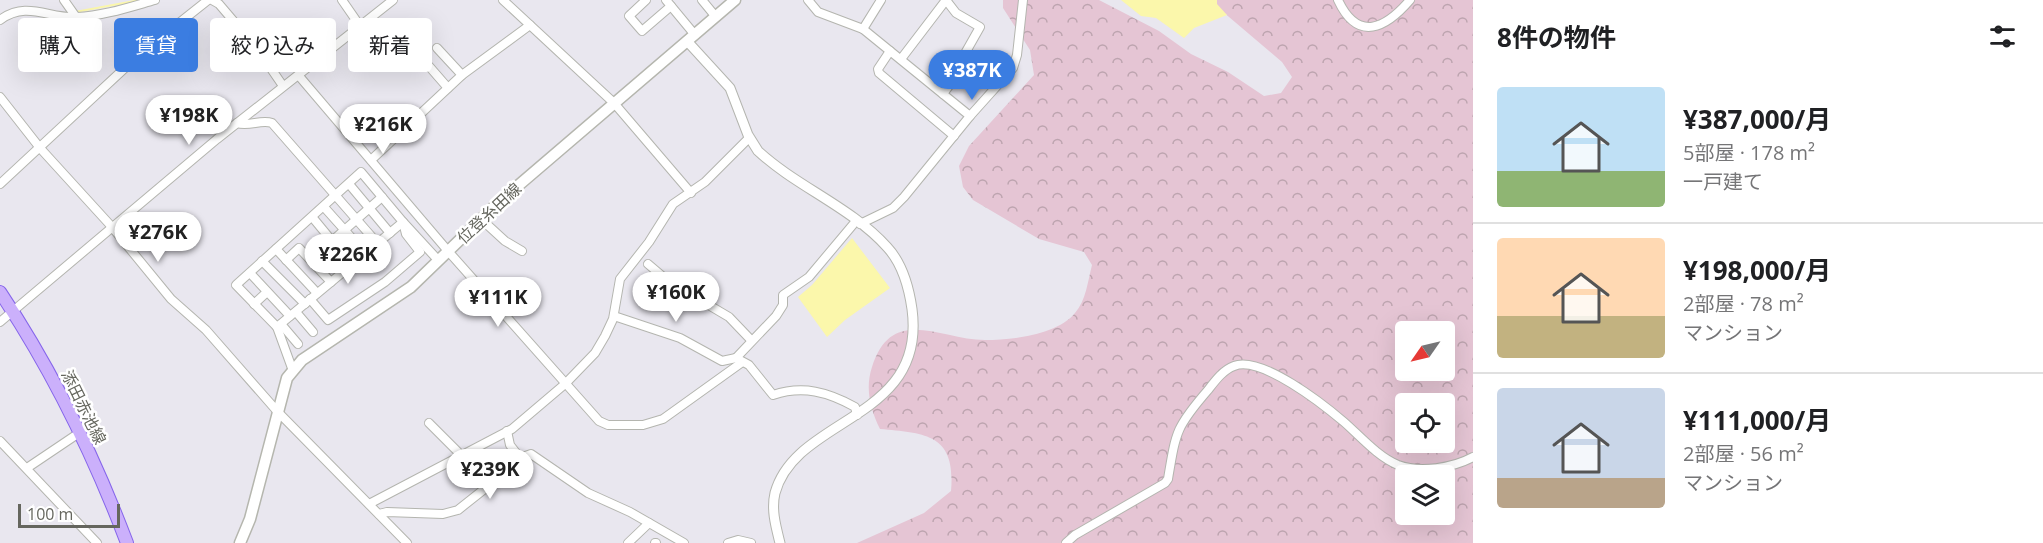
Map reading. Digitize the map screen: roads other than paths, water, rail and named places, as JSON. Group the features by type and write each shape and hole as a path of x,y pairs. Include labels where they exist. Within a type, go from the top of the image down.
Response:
{"main road":[{"name":"位登糸田線","path":"240,543 250,519 287,378 302,360 411,287 481,219 735,0"},
{"name":"添田赤池線","path":"0,292 38,353 79,433 127,543"}],"street":[{"path":"64,0 76,17"},
{"path":"0,20 20,10 35,9 76,17 126,4 155,0"},
{"path":"0,184 140,54 210,0 219,4 231,18"},
{"path":"342,0 354,18"},
{"path":"370,18 393,0"},
{"path":"503,0 614,103 692,193"},
{"path":"646,0 629,16 642,31 668,3 691,38 730,87 749,138 764,156 858,222 887,247 899,266 910,296 912,332 904,364 878,401 809,446 788,468 775,493 773,507 780,543"},
{"path":"702,0 716,17"},
{"path":"808,0 819,12 863,28 970,116"},
{"path":"863,28 881,0"},
{"path":"901,59 946,0 956,13 980,27 963,57 965,64 943,94"},
{"path":"299,76 448,251 599,421 608,425 643,425 663,419 739,360 751,340 776,316 783,305 783,295 809,277 858,222 893,208 1013,68 1017,55 1023,0"},
{"path":"1338,0 1349,19 1363,26 1374,27 1395,18 1410,0"},
{"path":"371,160 462,75 530,25"},
{"path":"0,322 237,123 348,36"},
{"path":"437,48 462,75"},
{"path":"890,51 879,73 954,136"},
{"path":"432,70 448,88"},
{"path":"274,72 283,86"},
{"path":"0,97 40,148 112,227 171,299 235,361 277,411 407,543"},
{"path":"237,123 246,126 267,121 272,123 378,244"},
{"path":"369,504 507,431 565,384 595,353 614,316 620,279 649,242 673,204 692,193 749,138"},
{"path":"298,344 236,285 313,218 361,172 438,260"},
{"path":"349,184 390,233"},
{"path":"313,218 332,241 382,197"},
{"path":"324,207 366,254"},
{"path":"481,219 505,241 522,251"},
{"path":"279,326 403,222"},
{"path":"262,261 328,320 385,282 420,252 406,234 403,222"},
{"path":"286,260 299,248 331,282"},
{"path":"276,249 317,293"},
{"path":"648,264 668,281 729,317 751,340"},
{"path":"249,273 313,332"},
{"path":"254,304 267,292"},
{"path":"614,316 680,338 722,361 739,360 749,366 773,395 802,389 826,393 855,407 857,415"},
{"path":"279,326 293,371"},
{"path":"1066,543 1075,535 1165,483 1168,479 1178,428 1218,378 1235,365 1243,363 1264,368 1289,382 1342,420 1386,458 1397,464 1429,468 1473,457"},
{"path":"429,423 461,455"},
{"path":"507,431 510,445 520,458"},
{"path":"27,468 79,433"},
{"path":"0,441 97,543"},
{"path":"379,514 387,512 443,513 458,510 492,483 509,474 520,458 531,454 588,494 649,523 684,543"},
{"path":"628,543 649,523"},
{"path":"728,543 738,540 751,543"}],"waterway":[{"path":"75,12 140,0"}]}
